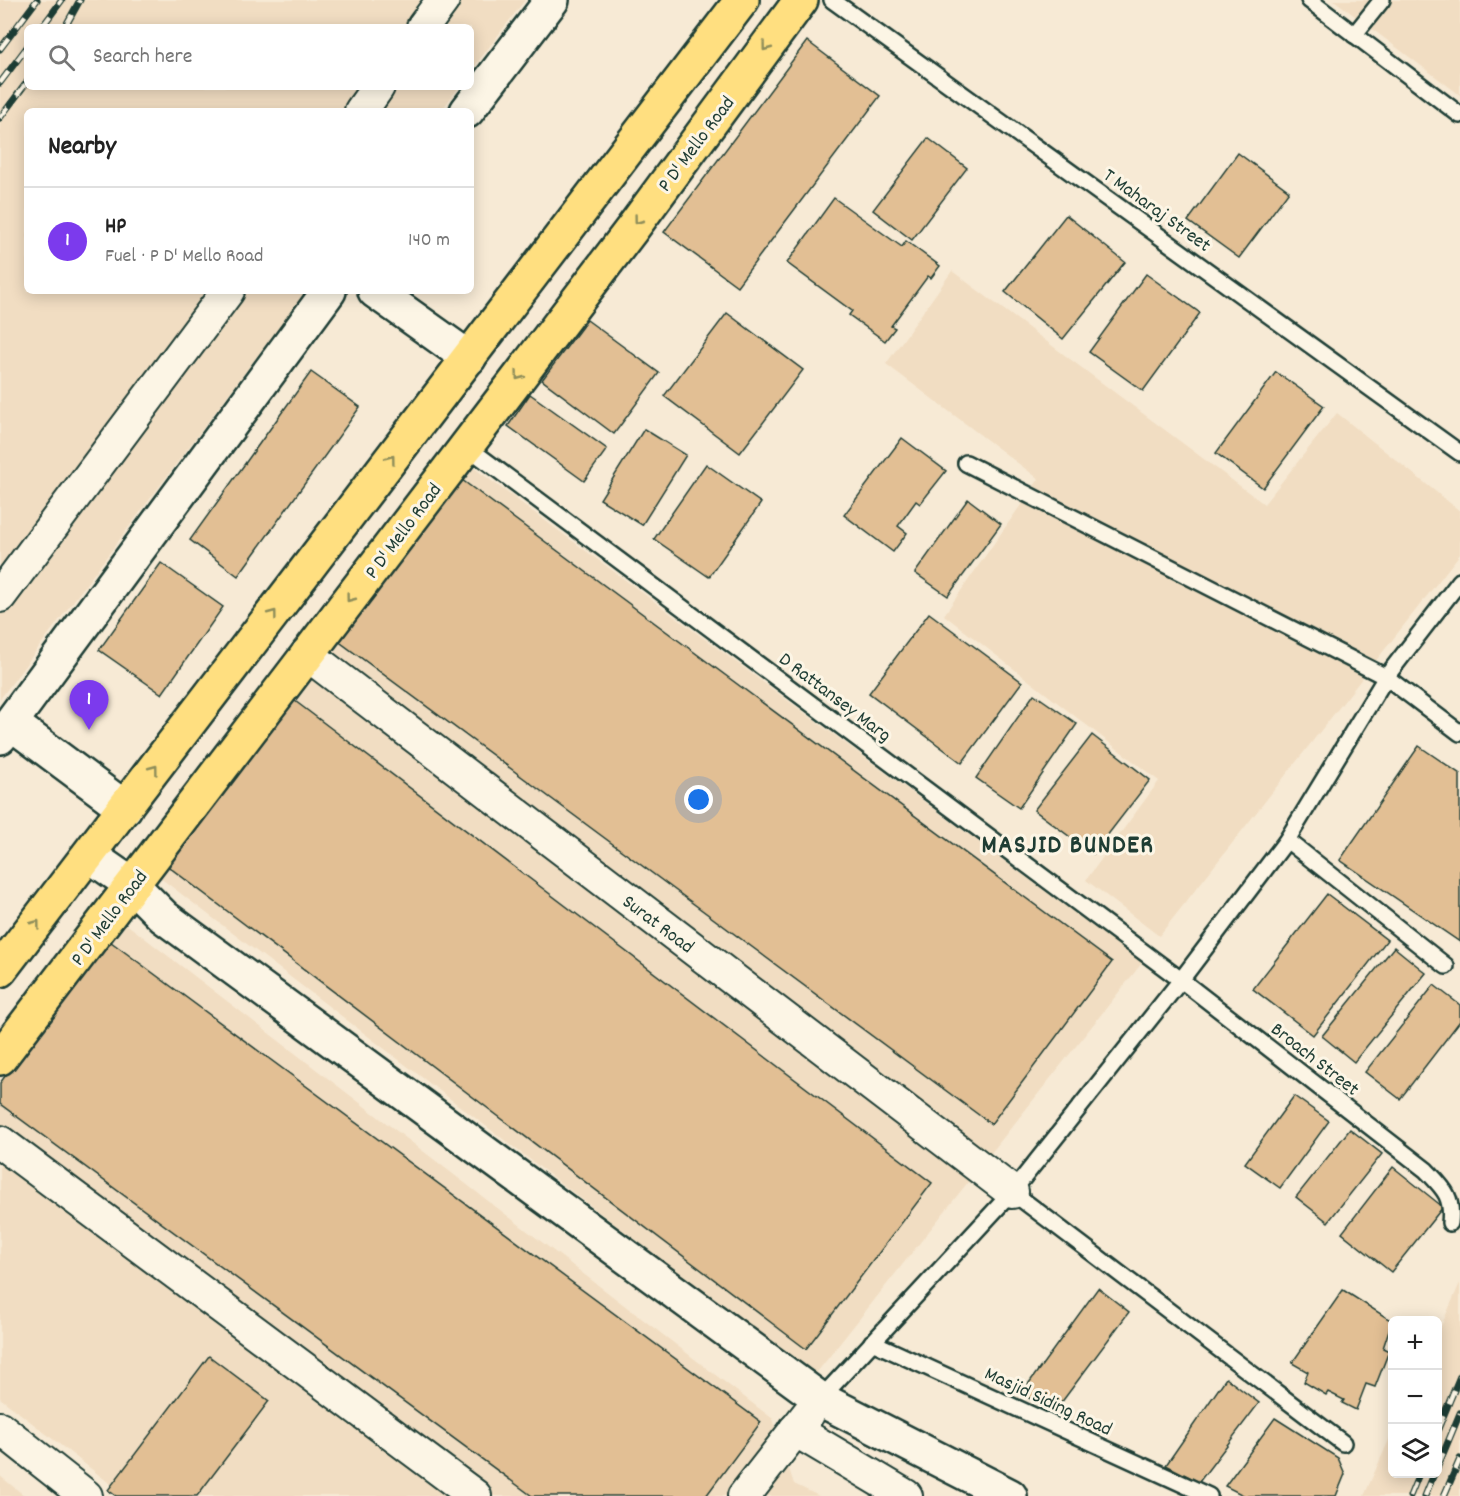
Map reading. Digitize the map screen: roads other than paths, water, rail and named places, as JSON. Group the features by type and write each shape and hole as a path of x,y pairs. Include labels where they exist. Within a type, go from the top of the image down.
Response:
{"main road":[{"path":"0,970 742,0"},
{"name":"P D' Mello Road","path":"0,1058 632,229 801,0"}],"street":[{"path":"425,24 443,0"},
{"path":"468,108 552,0"},
{"path":"363,108 376,90"},
{"path":"0,596 226,294"},
{"path":"125,808 5,730 327,294"},
{"path":"379,294 469,358"},
{"name":"Surat Road","path":"307,654 1012,1192"},
{"path":"89,855 132,885 164,917 820,1399 1010,1496"},
{"path":"0,1142 475,1496"},
{"path":"744,1496 820,1399"},
{"path":"0,1428 86,1496"},
{"path":"795,1431 906,1496"}],"lane":[{"name":"T Maharaj Street","path":"832,0 1460,453"},
{"path":"1309,0 1460,115"},
{"path":"1354,34 1382,0"},
{"name":"D Rattansey Marg","path":"466,446 1181,980"},
{"path":"966,463 1386,677 1460,733"},
{"path":"820,1399 1012,1192 1181,980 1287,840 1386,677 1460,581"},
{"path":"1287,840 1446,966"},
{"name":"Broach Street","path":"1181,980 1426,1170 1447,1193 1452,1208 1450,1223"},
{"path":"1012,1192 1343,1443"},
{"name":"Masjid Siding Road","path":"872,1342 1209,1496"}],"railway":[{"path":"0,49 37,0"},
{"path":"44,24 62,0"},
{"path":"67,24 80,0"},
{"path":"0,83 24,51"},
{"path":"0,118 24,86"},
{"path":"1440,1424 1460,1376"},
{"path":"1442,1456 1460,1413"},
{"path":"1444,1496 1460,1459"},
{"path":"1410,1496 1417,1478"},
{"path":"1425,1496 1432,1478"}],"place":[{"name":"HP","path":"89,730"}],"district":[{"name":"MASJID BUNDER","path":"1068,843"}]}
